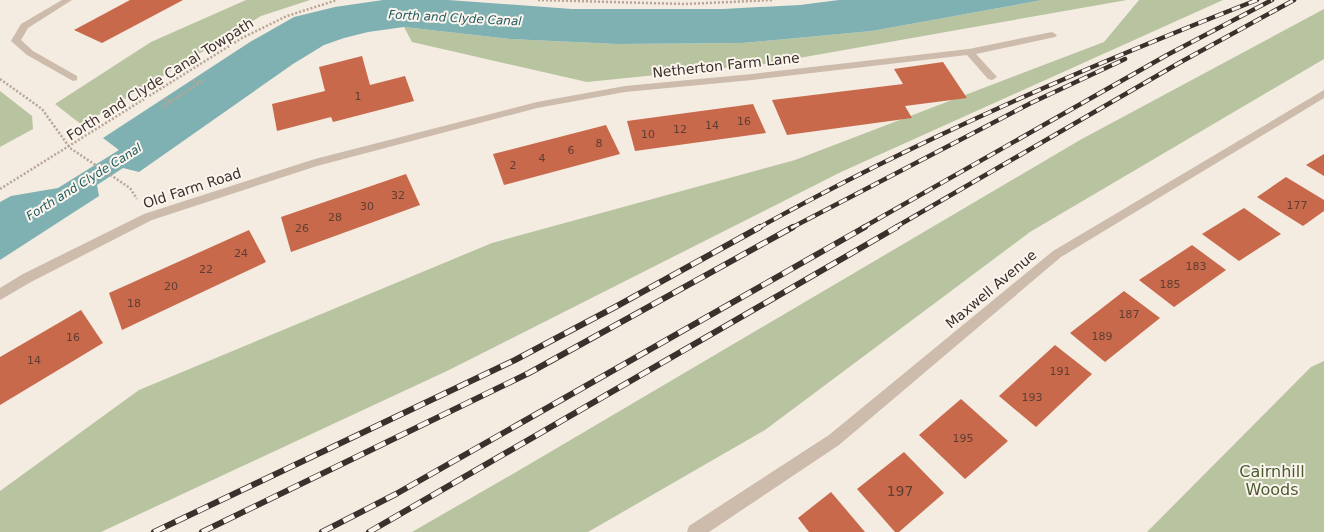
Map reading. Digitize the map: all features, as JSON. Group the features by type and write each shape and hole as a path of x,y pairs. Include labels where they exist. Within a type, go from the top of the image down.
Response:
{"street":[{"path":"62,1 24,26 16,41 30,52 73,78"},
{"name":"Netherton Farm Lane","path":"405,139 537,105 625,89 752,77 969,52 1052,35"},
{"path":"969,52 992,77"},
{"name":"Maxwell Avenue","path":"695,532 834,440 1057,254 1324,93"},
{"name":"Old Farm Road","path":"0,295 27,278 148,217 315,163 405,139"}],"path":[{"name":"Forth and Clyde Canal Towpath","path":"0,189 70,148 257,29 291,13 337,0"},
{"path":"538,0 673,5 774,0"},
{"path":"0,78 42,108 70,148 112,178 130,188 148,217"},
{"path":"193,80 200,83"},
{"path":"163,108 204,80"},
{"path":"164,98 171,102"}],"green space":[{"path":"246,0 310,0 261,16 82,125 55,104 151,42"},
{"path":"1042,0 1127,0 765,64 587,82 412,42 404,27 510,39 617,44 742,43 872,31"},
{"path":"1139,0 1223,0 841,172 449,370 101,532 0,532 0,491 139,390 492,243 795,160 1104,42"},
{"path":"1324,9 1324,59 1030,232 765,430 588,532 412,532 1080,140"},
{"path":"0,91 32,116 33,129 0,147"},
{"name":"Cairnhill Woods","path":"1324,361 1324,532 1147,532 1311,367"}],"water":[{"name":"Forth and Clyde Canal","path":"383,0 448,0 572,9 723,9 800,5 839,0 1042,0 872,31 742,43 617,44 510,39 404,27 368,32 324,45 293,64 139,172 123,168 97,185 99,196 0,260 0,202 11,196 58,188 119,150 103,138 250,42 294,17 335,7"}],"building":[{"path":"130,0 183,0 102,43 74,30"},
{"path":"362,56 370,85 405,76 414,101 333,122 331,117 277,131 272,104 325,91 319,67"},
{"path":"943,62 967,98 905,106 912,118 787,135 772,100 903,84 894,69"},
{"path":"753,104 766,133 635,151 627,121"},
{"path":"606,125 620,154 504,185 493,154"},
{"path":"1324,154 1324,176 1306,165"},
{"path":"406,174 420,205 291,252 281,217"},
{"path":"1286,177 1324,200 1324,211 1303,226 1257,197"},
{"path":"1244,208 1281,234 1239,261 1202,234"},
{"path":"249,230 266,262 122,330 109,293"},
{"path":"1192,245 1226,270 1174,307 1139,280"},
{"path":"1124,291 1160,318 1105,362 1070,333"},
{"path":"81,310 103,343 0,405 0,357"},
{"path":"1055,345 1092,374 1036,427 999,396"},
{"path":"961,399 1008,441 965,479 919,435"},
{"path":"904,452 944,493 899,532 895,532 857,489"},
{"path":"831,492 865,532 809,532 798,518"}],"railway":[{"path":"758,228 819,195 942,134 1066,78 1257,0"},
{"path":"862,228 1167,55 1272,0"},
{"path":"894,228 1179,63 1294,0"},
{"path":"791,228 1031,103 1125,59"},
{"path":"154,532 515,360 760,227"},
{"path":"202,532 529,373 793,227"},
{"path":"322,532 396,494 865,227"},
{"path":"369,532 897,227"}]}
